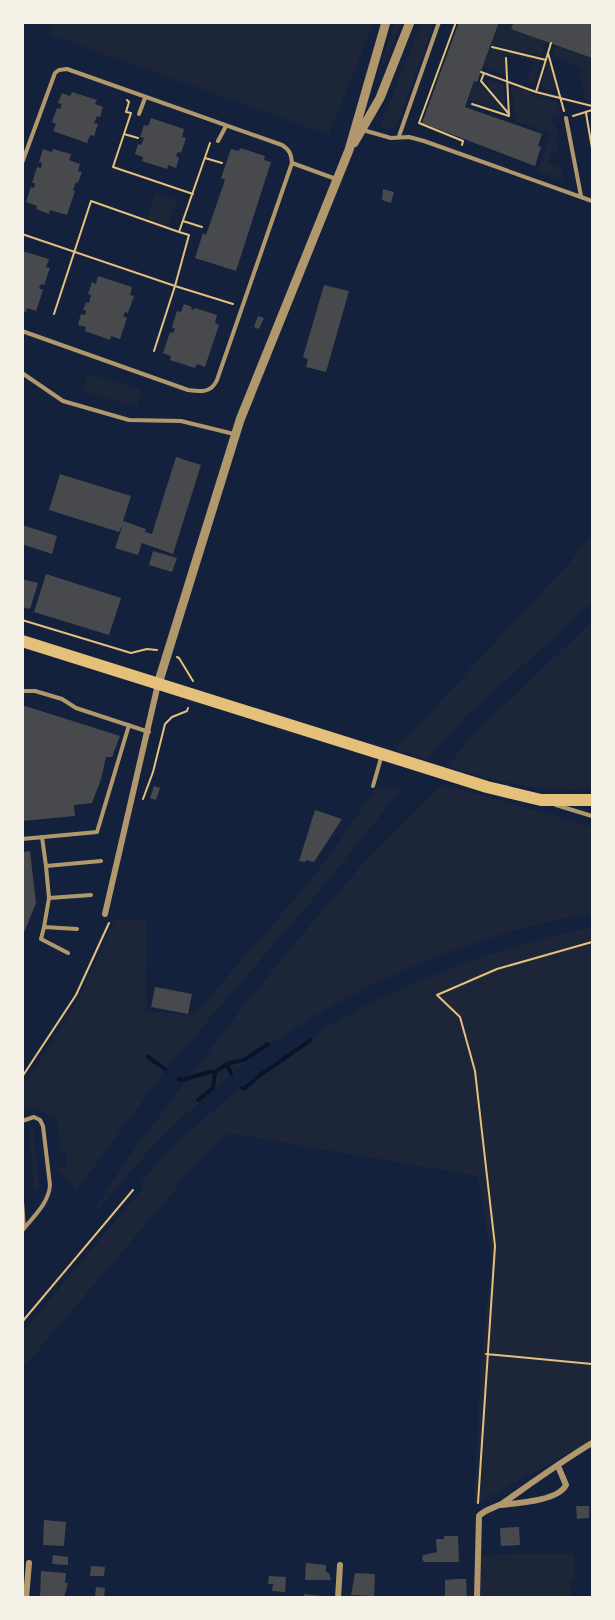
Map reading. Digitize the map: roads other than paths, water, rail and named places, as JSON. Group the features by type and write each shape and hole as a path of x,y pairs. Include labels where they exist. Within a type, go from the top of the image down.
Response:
{"main road":[{"path":"22,641 488,787 541,800 592,800"}],"street":[{"path":"105,914 149,732 158,684 236,434 349,150 386,22"},
{"path":"349,150 380,98 410,22"},
{"path":"477,1598 477,1518 592,1443"},
{"path":"501,1504 520,1503 558,1494 566,1485 558,1466"},
{"path":"26,1598 29,1563"},
{"path":"338,1598 340,1565"}],"lane":[{"path":"399,136 439,22"},
{"path":"22,163 55,73 67,69 288,149 292,163 217,380 209,390 201,392 189,390 22,331"},
{"path":"139,114 145,98"},
{"path":"566,118 581,197"},
{"path":"218,141 226,126"},
{"path":"363,130 391,138 399,136 424,141 592,201"},
{"path":"292,163 337,180"},
{"path":"22,373 63,401 129,420 181,421 236,434"},
{"path":"22,691 35,691 62,699 76,708 149,732"},
{"path":"22,839 97,832 129,725"},
{"path":"373,786 382,754"},
{"path":"541,800 592,816"},
{"path":"42,837 49,898 41,939 68,953"},
{"path":"46,866 101,861"},
{"path":"49,898 91,895"},
{"path":"44,927 76,929"},
{"path":"22,1120 34,1117 40,1120 43,1126 50,1185 50,1193 44,1204 23,1229"},
{"path":"22,1201 23,1229"}],"waterway":[{"path":"242,1088 244,1089 260,1075 311,1040"},
{"path":"179,1079 215,1072 229,1063 244,1060 268,1044"},
{"path":"148,1057 165,1069"},
{"path":"228,1066 231,1074"},
{"path":"198,1100 213,1088 215,1072"}]}
